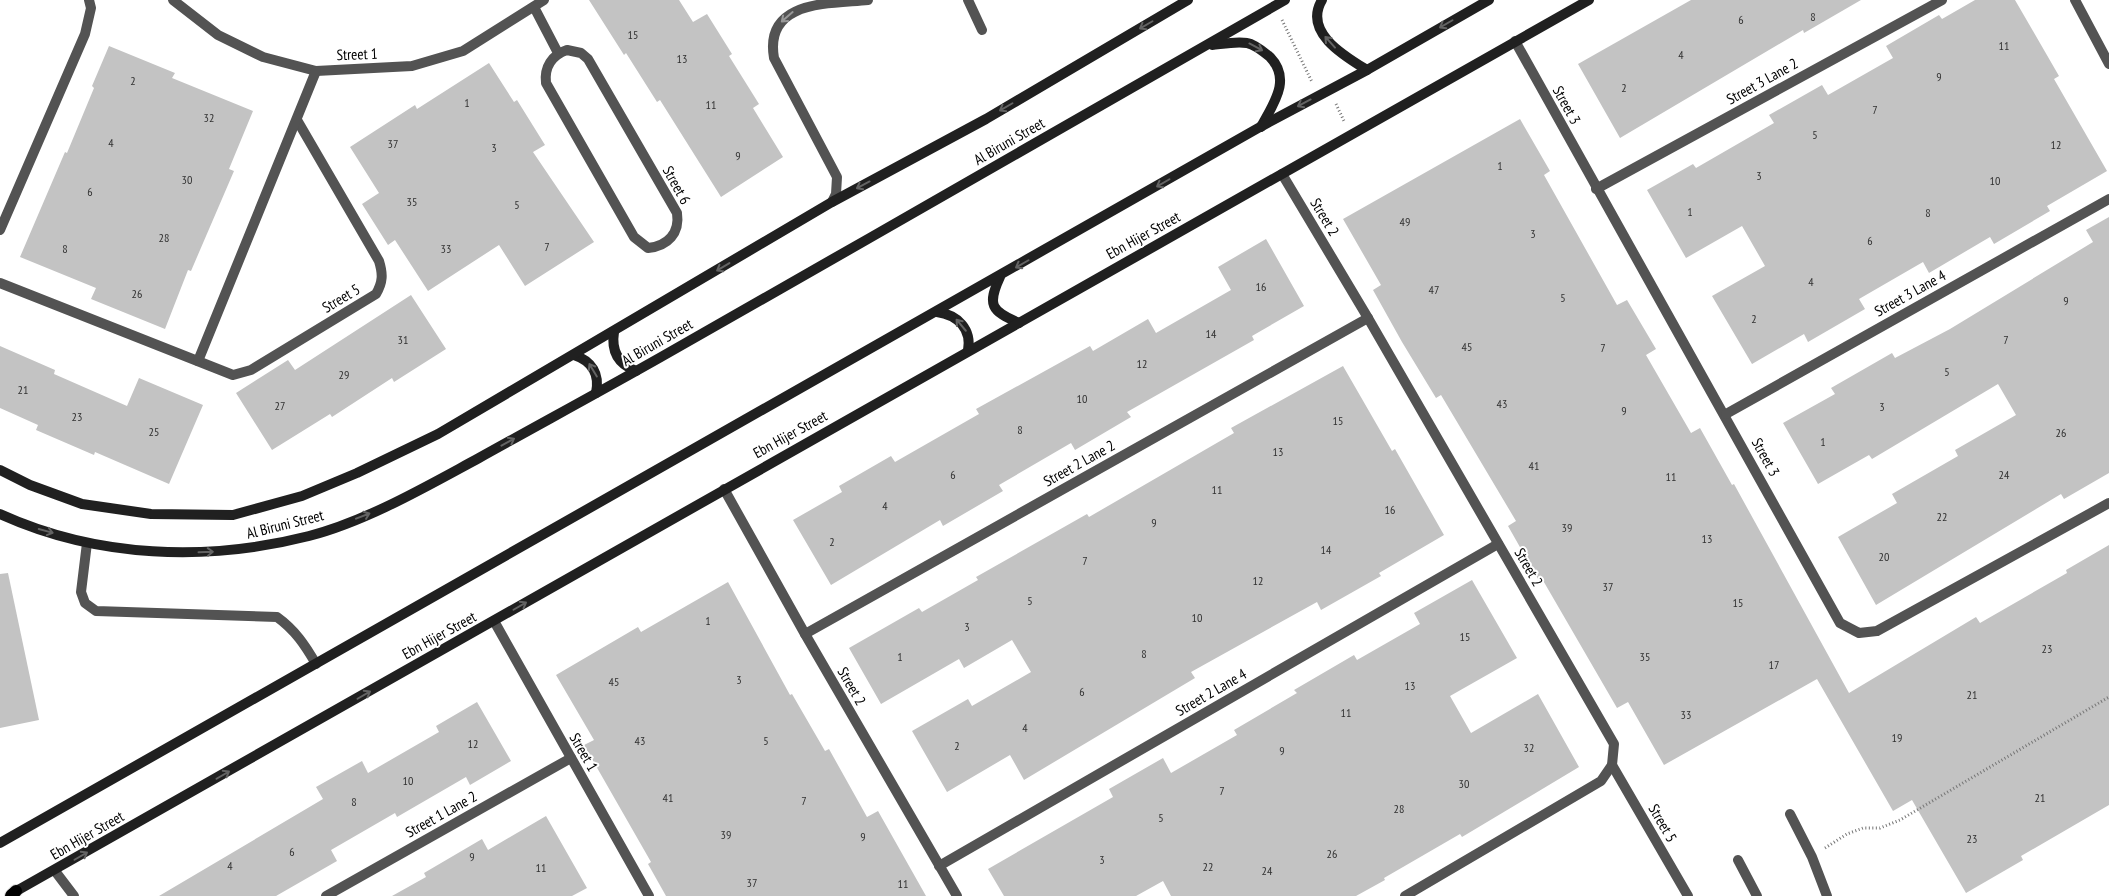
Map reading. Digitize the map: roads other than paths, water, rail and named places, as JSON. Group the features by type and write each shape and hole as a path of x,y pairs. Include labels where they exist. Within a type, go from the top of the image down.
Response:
{"main road":[{"name":"Al Biruni Street","path":"0,470 30,485 82,504 150,514 233,515 302,496 357,473 438,434 832,202 986,119 1188,0"},
{"name":"Al Biruni Street","path":"0,514 27,526 86,542 160,553 239,550 313,535 382,509 636,371 1285,0"},
{"path":"1322,0 1318,22 1326,40 1344,57 1367,70"},
{"path":"0,843 1000,277 1260,127 1367,70 1489,0"},
{"name":"Ebn Hijer Street","path":"12,894 1589,0"},
{"path":"1208,45 1247,43 1265,52 1278,66 1281,85 1275,101 1260,127"},
{"path":"1000,277 991,295 995,308 1004,316 1019,323"},
{"path":"937,312 950,314 964,326 970,341 968,351"},
{"path":"614,332 613,342 620,360 636,371"},
{"path":"574,355 584,358 596,373 598,383 596,393"}],"street":[{"path":"0,230 85,34 91,8 89,0"},
{"name":"Street 1","path":"173,0 218,35 254,53 316,71 412,66 463,51 544,0"},
{"path":"832,202 836,194 837,177 774,58 774,37 783,19 801,8 868,0"},
{"path":"968,0 982,30"},
{"name":"Street 3 Lane 2","path":"1596,189 1942,0"},
{"path":"2075,0 2109,64"},
{"path":"534,7 558,53"},
{"name":"Street 3","path":"1515,41 1596,189 1726,414 1840,623 1859,633 1877,631 2109,503"},
{"name":"Street 6","path":"573,51 588,59 677,213 676,230 664,244 648,248 634,237 546,83 545,74 548,65 558,53 573,51"},
{"path":"198,361 316,71"},
{"name":"Street 5","path":"0,283 233,374 243,373 376,294 382,284 379,261 297,120"},
{"name":"Street 2","path":"1282,174 1368,318 1614,744 1612,765"},
{"name":"Street 3 Lane 4","path":"1726,414 2109,198"},
{"name":"Street 2 Lane 2","path":"805,634 1368,318"},
{"name":"Street 2","path":"724,489 805,634 957,896"},
{"path":"86,542 81,592 85,603 96,611 277,617 291,628 303,642 316,664"},
{"name":"Street 2 Lane 4","path":"939,866 1498,544"},
{"name":"Street 1","path":"494,621 649,896"},
{"name":"Street 1 Lane 2","path":"326,896 571,758"},
{"path":"1405,896 1601,781 1612,765"},
{"name":"Street 5","path":"1612,765 1688,896"},
{"path":"1790,814 1812,857 1826,896"},
{"path":"1738,860 1757,896"},
{"path":"55,871 74,896"}]}
